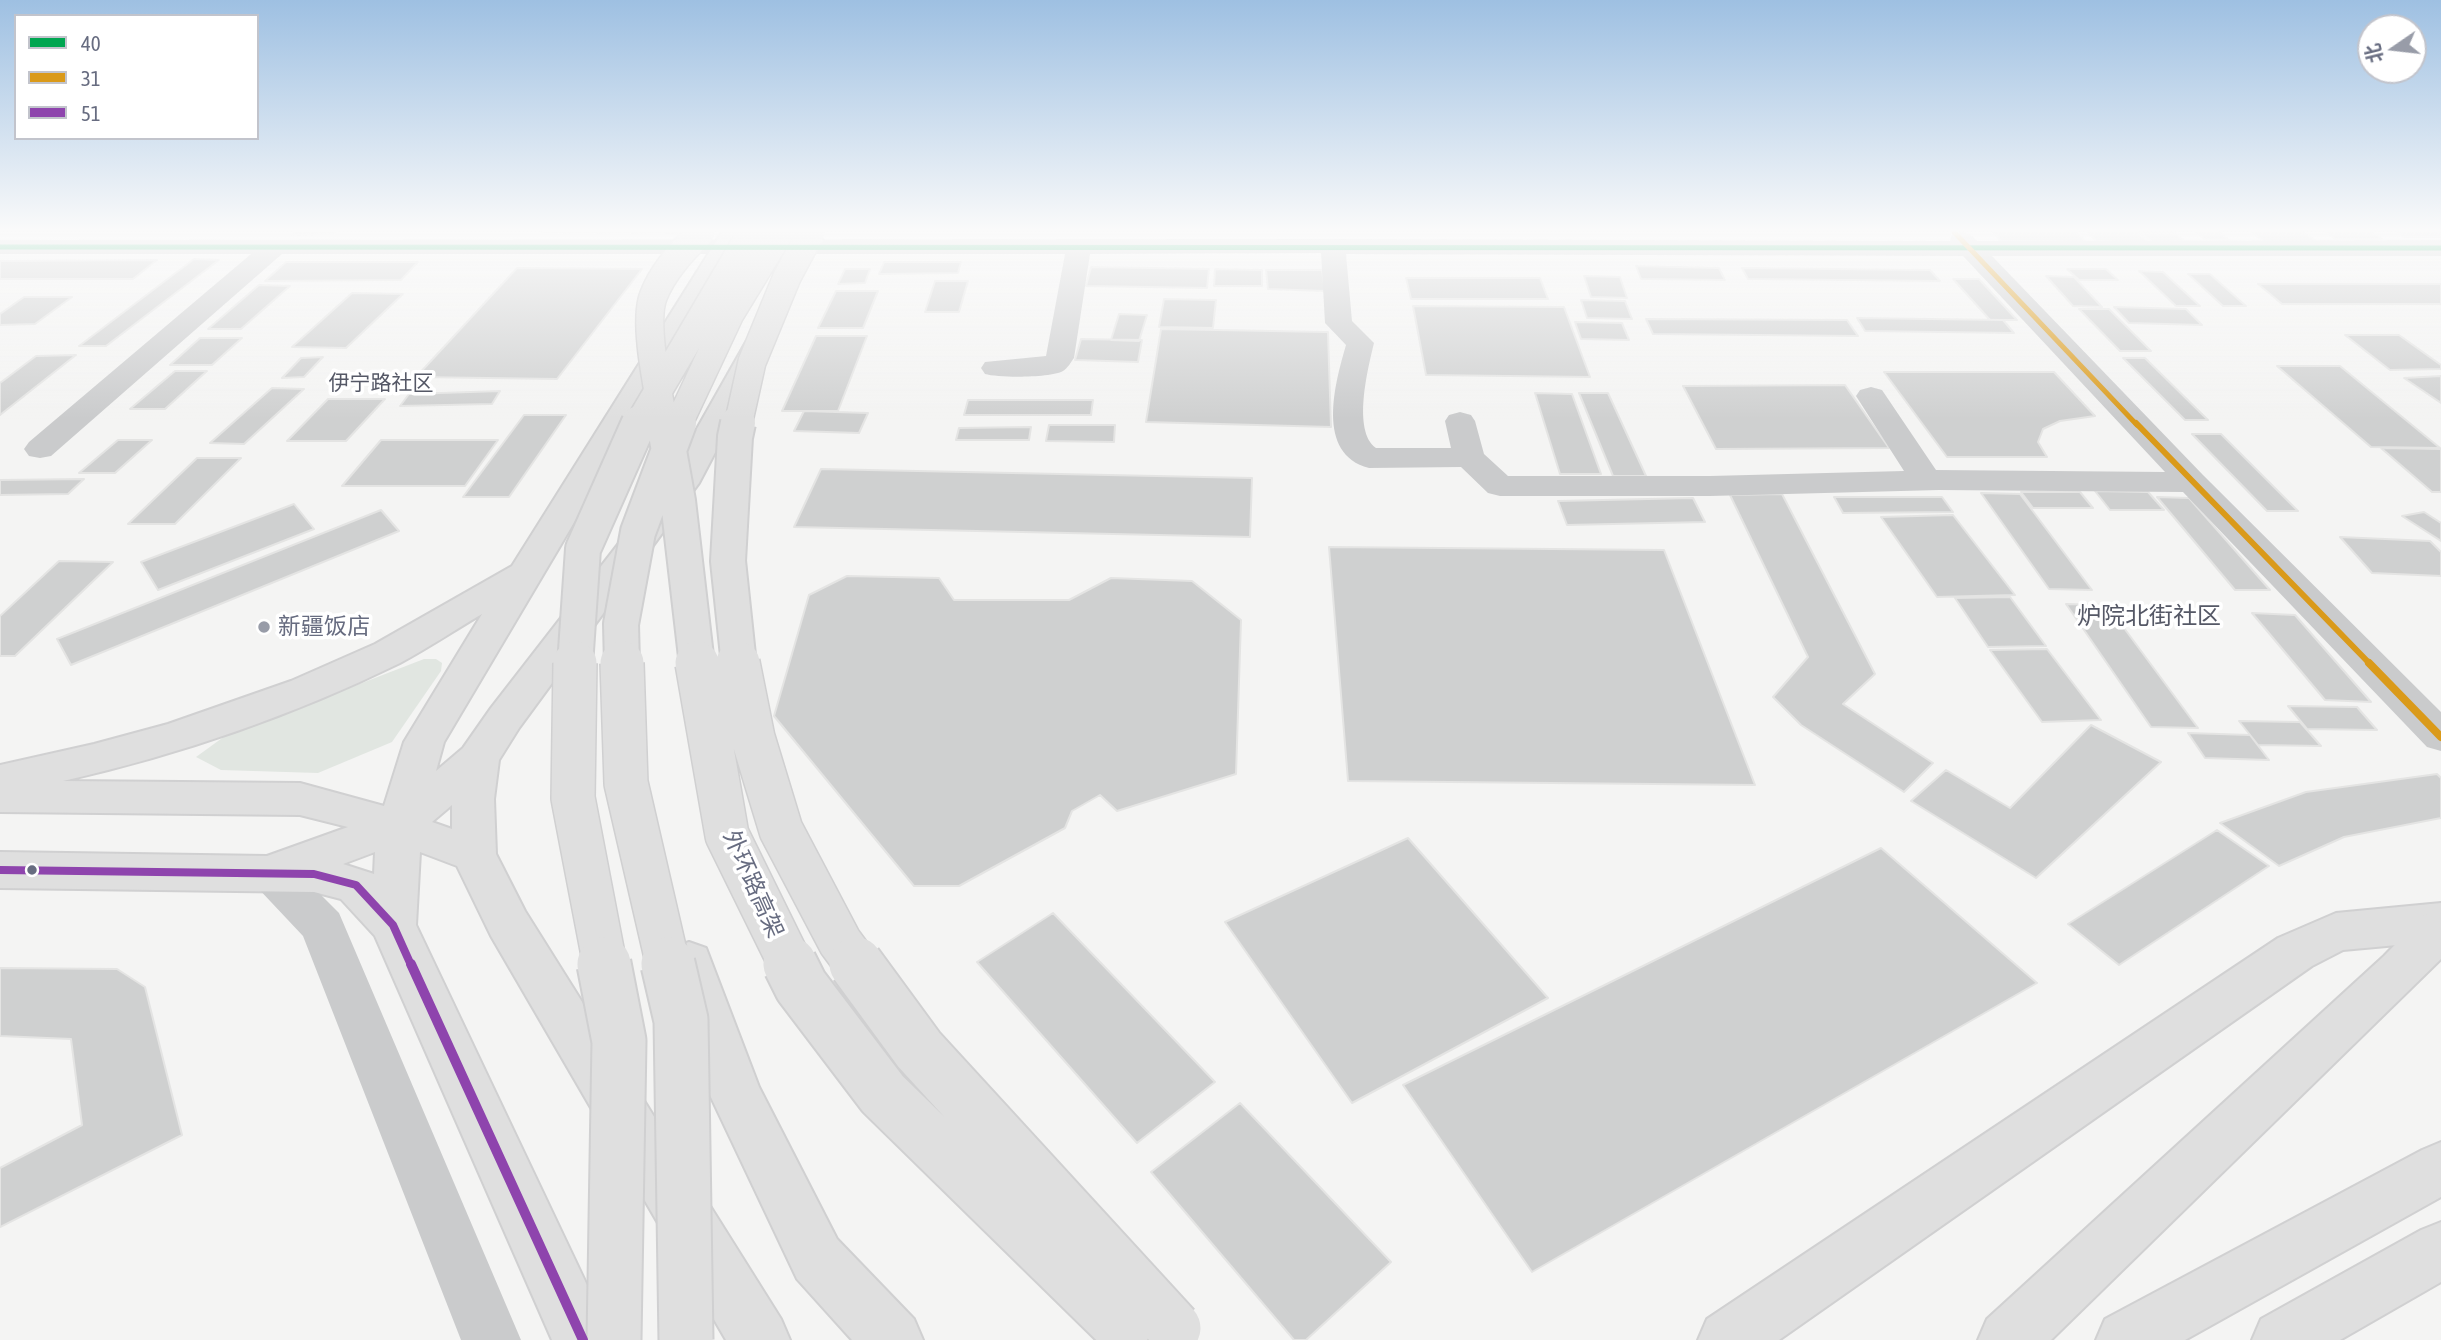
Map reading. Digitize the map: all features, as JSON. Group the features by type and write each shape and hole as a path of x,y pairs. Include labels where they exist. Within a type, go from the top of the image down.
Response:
{"main road":[{"name":"外环路高架","path":"654,295 650,323 658,389 678,501 693,643 727,835 801,986 883,1094 1123,1329 1130,1340"},
{"path":"393,925 399,826 424,742 693,295"},
{"path":"614,1340 619,1041 573,797 575,631 583,549 633,433 700,295"},
{"path":"686,1340 681,1020 626,783 621,624 638,532 681,418 730,314 749,295"},
{"path":"293,873 399,826 478,759 505,718 683,483 776,295"},
{"name":"外环路高架","path":"780,295 752,362 735,438 728,561 737,656 753,738 781,830 840,942 919,1049 1185,1340"},
{"path":"0,780 94,759 179,735 305,690 388,653 525,573"},
{"path":"478,759 473,799 474,854 506,923 760,1340"},
{"path":"626,783 735,1094 817,1259 893,1340"},
{"path":"0,796 300,799 399,826 474,854"},
{"path":"0,870 293,873 356,885 393,925 583,1340"},
{"path":"1728,1340 2295,952 2336,932 2441,922"},
{"path":"2008,1340 2401,970 2441,928"},
{"path":"2126,1340 2441,1168"},
{"path":"2282,1340 2441,1250"}],"street":[{"path":"40,449 220,295"},
{"path":"995,368 1053,365 1060,358 1071,295"},
{"path":"1337,295 1339,323 1360,343 1350,377 1350,441 1359,454 1368,458 1469,457"},
{"path":"2014,295 2441,737"},
{"path":"1871,396 1926,480"},
{"path":"1460,421 1469,457 1500,486 1710,486 1926,480 2192,482"},
{"path":"293,873 323,926 491,1340"}],"shaded area":[{"path":"424,659 436,659 442,663 441,671 392,742 318,773 221,770 196,757 225,736"}],"building":[{"path":"147,295 174,295 106,346 79,346"},
{"path":"248,295 280,295 241,329 208,329"},
{"path":"350,295 402,295 346,348 292,347"},
{"path":"492,295 622,295 557,379 416,377"},
{"path":"834,295 877,295 863,328 818,328"},
{"path":"931,295 964,295 959,312 925,312"},
{"path":"1410,295 1546,295 1548,299 1411,299"},
{"path":"1590,295 1626,295 1627,298 1591,297"},
{"path":"1967,295 1993,295 2017,320 1990,320"},
{"path":"2063,295 2090,295 2102,307 2073,306"},
{"path":"2164,295 2188,295 2200,306 2176,306"},
{"path":"2210,295 2233,295 2246,306 2223,306"},
{"path":"2271,295 2441,295 2441,304 2282,304"},
{"path":"24,297 72,297 35,324 0,325 0,314"},
{"path":"1164,299 1216,300 1213,328 1159,327"},
{"path":"1581,300 1625,301 1632,319 1587,318"},
{"path":"1413,306 1564,307 1590,377 1426,375"},
{"path":"2114,307 2186,309 2202,325 2129,323"},
{"path":"2079,309 2109,309 2151,351 2120,351"},
{"path":"1119,314 1147,315 1139,341 1111,340"},
{"path":"1857,318 2003,320 2014,333 1865,331"},
{"path":"1646,319 1847,320 1858,336 1653,334"},
{"path":"1575,322 1622,323 1629,340 1581,339"},
{"path":"1161,329 1328,332 1331,427 1146,422"},
{"path":"2345,335 2399,335 2441,365 2441,369 2390,370"},
{"path":"816,336 867,336 838,411 782,411"},
{"path":"200,338 242,338 212,365 170,365"},
{"path":"1081,339 1142,340 1138,362 1075,360"},
{"path":"76,355 0,415 0,383 36,356"},
{"path":"323,357 304,377 282,378 301,358"},
{"path":"2123,358 2145,358 2208,420 2185,420"},
{"path":"2277,366 2340,366 2440,448 2371,447"},
{"path":"175,371 207,371 165,409 130,409"},
{"path":"1884,372 2054,372 2095,416 2060,421 2043,429 2038,442 2047,457 1947,457"},
{"path":"2441,376 2441,403 2404,378"},
{"path":"1845,385 1889,448 1716,449 1683,386"},
{"path":"272,388 304,389 244,444 210,443"},
{"path":"500,391 492,404 400,406 409,394"},
{"path":"1535,393 1572,394 1601,474 1560,474"},
{"path":"1579,393 1608,393 1646,476 1613,476"},
{"path":"328,399 385,399 346,441 287,441"},
{"path":"968,400 1093,400 1091,415 964,415"},
{"path":"804,411 868,413 859,433 794,431"},
{"path":"524,415 566,415 509,497 463,497"},
{"path":"1049,425 1115,425 1114,442 1046,441"},
{"path":"1031,427 1029,440 956,440 959,428"},
{"path":"2192,434 2221,434 2298,511 2267,511"},
{"path":"118,440 152,440 115,473 79,473"},
{"path":"381,440 498,440 465,486 342,486"},
{"path":"2381,448 2441,449 2441,492 2432,492"},
{"path":"197,458 241,458 175,524 128,524"},
{"path":"821,469 1252,478 1250,537 794,527"},
{"path":"84,479 68,494 0,495 0,480"},
{"path":"2095,491 2148,492 2164,510 2110,510"},
{"path":"2021,492 2080,492 2093,508 2033,508"},
{"path":"1981,493 2020,494 2092,590 2049,589"},
{"path":"1782,494 1875,674 1843,704 1933,763 1904,792 1801,725 1773,697 1808,657 1730,495"},
{"path":"1834,497 1942,497 1953,512 1843,513"},
{"path":"2157,497 2189,498 2270,590 2235,590"},
{"path":"1693,498 1705,522 1567,525 1558,501"},
{"path":"294,504 314,529 158,590 141,562"},
{"path":"381,510 399,531 71,665 57,639"},
{"path":"2424,512 2441,523 2441,541 2402,516"},
{"path":"1953,515 2015,595 1937,597 1881,517"},
{"path":"2340,537 2430,541 2441,552 2441,576 2372,573"},
{"path":"1329,547 1664,550 1755,785 1348,781"},
{"path":"59,561 113,562 15,656 0,656 0,616"},
{"path":"847,576 939,578 954,600 1069,600 1111,578 1192,581 1241,620 1236,774 1117,811 1100,795 1072,811 1065,828 959,886 914,886 774,716 809,595"},
{"path":"2010,597 2046,646 1988,647 1955,598"},
{"path":"2066,604 2107,605 2198,728 2151,727"},
{"path":"2252,613 2295,615 2371,702 2325,700"},
{"path":"2047,649 2101,720 2042,722 1990,650"},
{"path":"2288,706 2357,707 2377,730 2307,729"},
{"path":"2239,721 2300,722 2321,746 2258,745"},
{"path":"2091,725 2161,762 2036,878 1911,801 1946,770 2010,808"},
{"path":"2188,733 2250,735 2269,760 2205,758"},
{"path":"2437,774 2441,778 2441,818 2344,837 2279,866 2220,823 2306,792"},
{"path":"2217,830 2269,866 2119,965 2068,924"},
{"path":"1408,838 1548,998 1352,1103 1225,922"},
{"path":"1881,848 2037,983 1532,1272 1403,1085"},
{"path":"1053,913 1215,1082 1137,1143 977,962"},
{"path":"0,968 117,969 145,987 182,1135 0,1227 0,1168 82,1125 71,1039 0,1036"},
{"path":"1240,1103 1391,1262 1306,1340 1294,1340 1151,1172"}],"transit line":[{"name":"31","path":"2014,295 2441,737"},
{"name":"51","path":"0,870 314,874 356,885 393,925 583,1340"}],"place":[{"name":"新疆饭店","path":"264,627"}],"district":[{"name":"伊宁路社区","path":"381,383"},
{"name":"炉院北街社区","path":"2149,616"}]}
